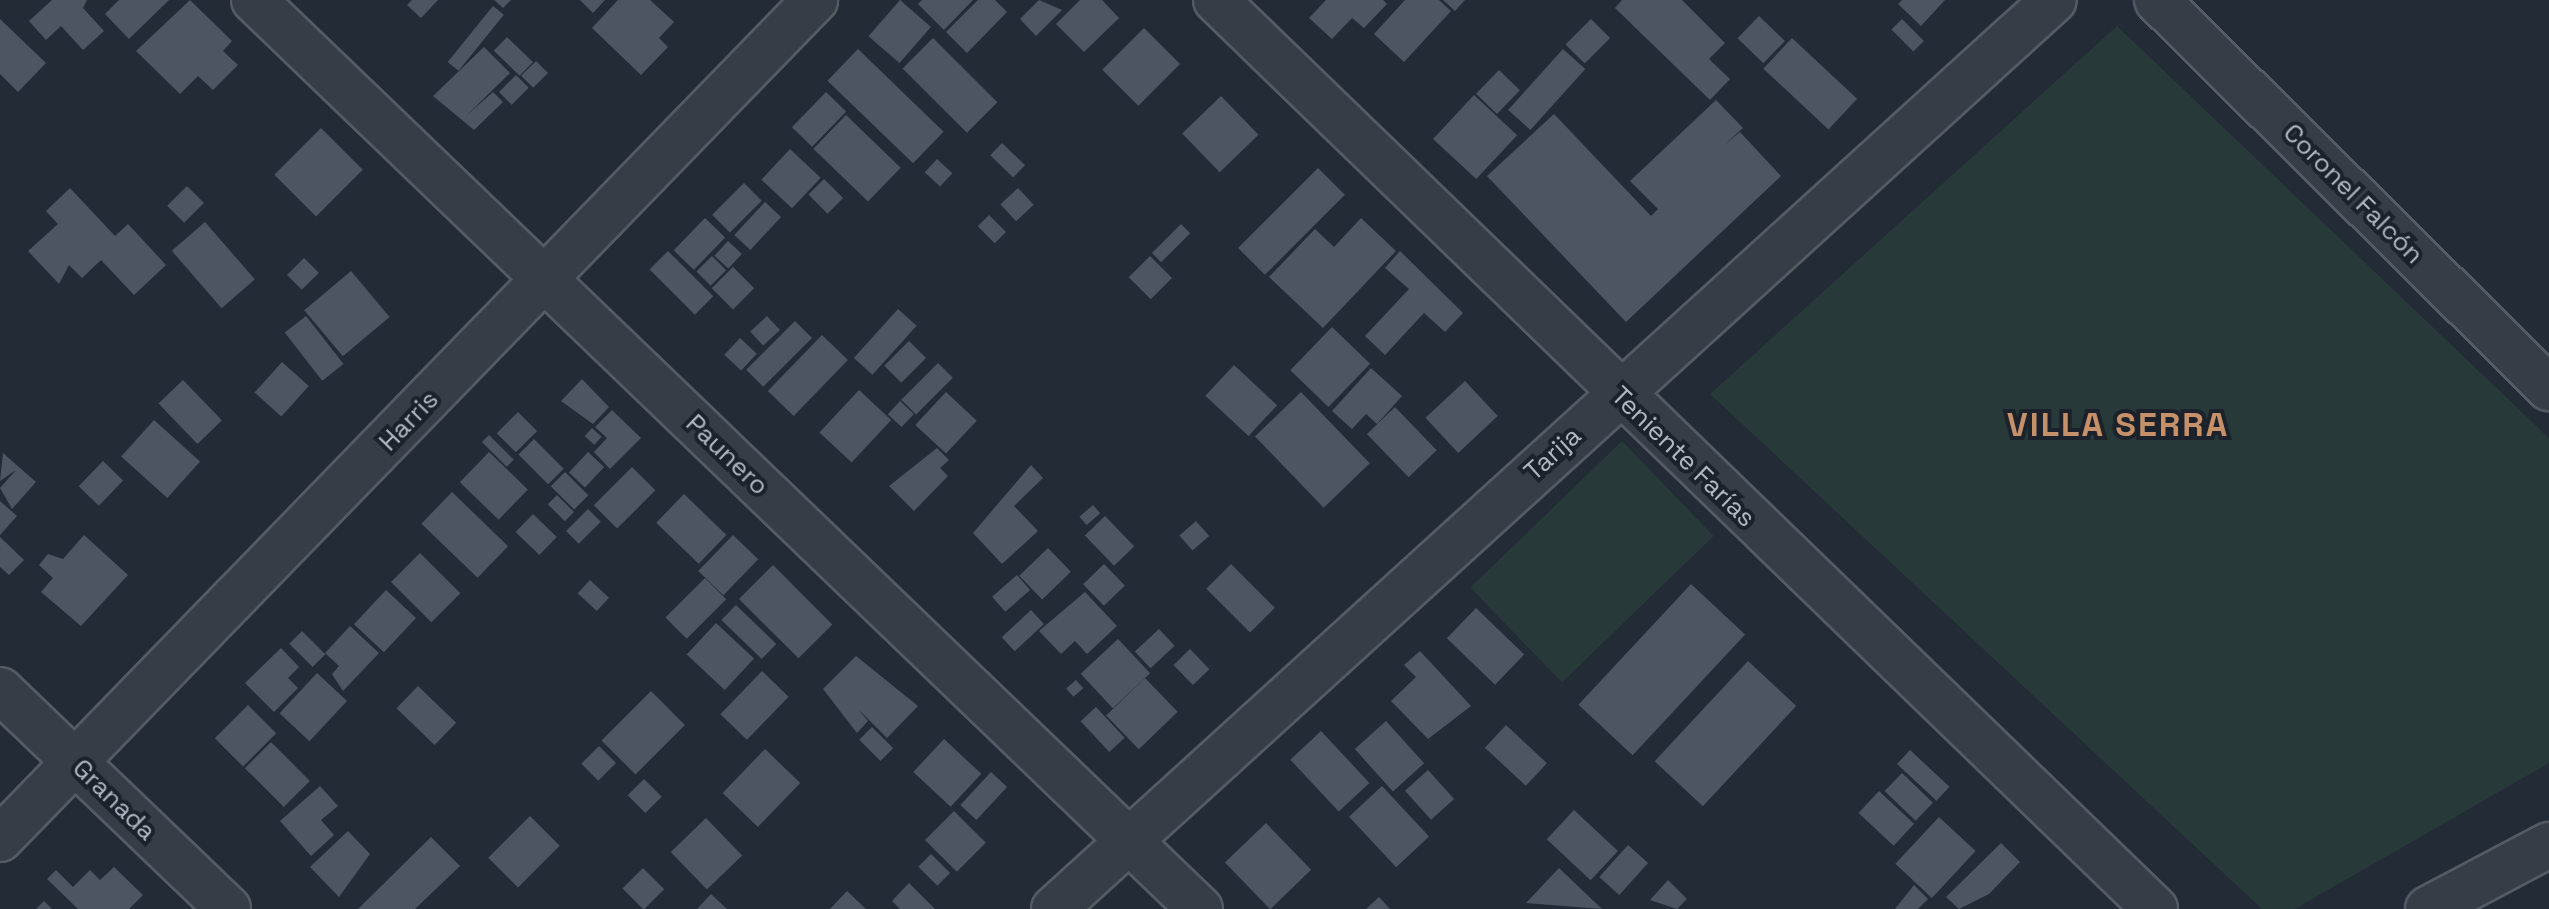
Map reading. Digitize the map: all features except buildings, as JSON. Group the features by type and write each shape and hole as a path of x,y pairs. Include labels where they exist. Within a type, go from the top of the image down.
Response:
{"street":[{"name":"Paunero","path":"254,0 1200,909"},
{"name":"Harris","path":"0,839 815,0"},
{"name":"Teniente Farías","path":"1216,0 1618,396 2155,909"},
{"name":"Tarija","path":"1054,909 2054,0"},
{"name":"Coronel Falcón","path":"2157,0 2549,388"},
{"name":"Granada","path":"0,690 228,909"},
{"path":"2428,909 2549,845"}],"shaded area":[{"path":"2117,26 2549,438 2549,763 2295,909 2262,909 1710,394"},
{"path":"1622,441 1714,536 1562,683 1470,588"}],"district":[{"name":"VILLA SERRA","path":"2118,425"}]}
